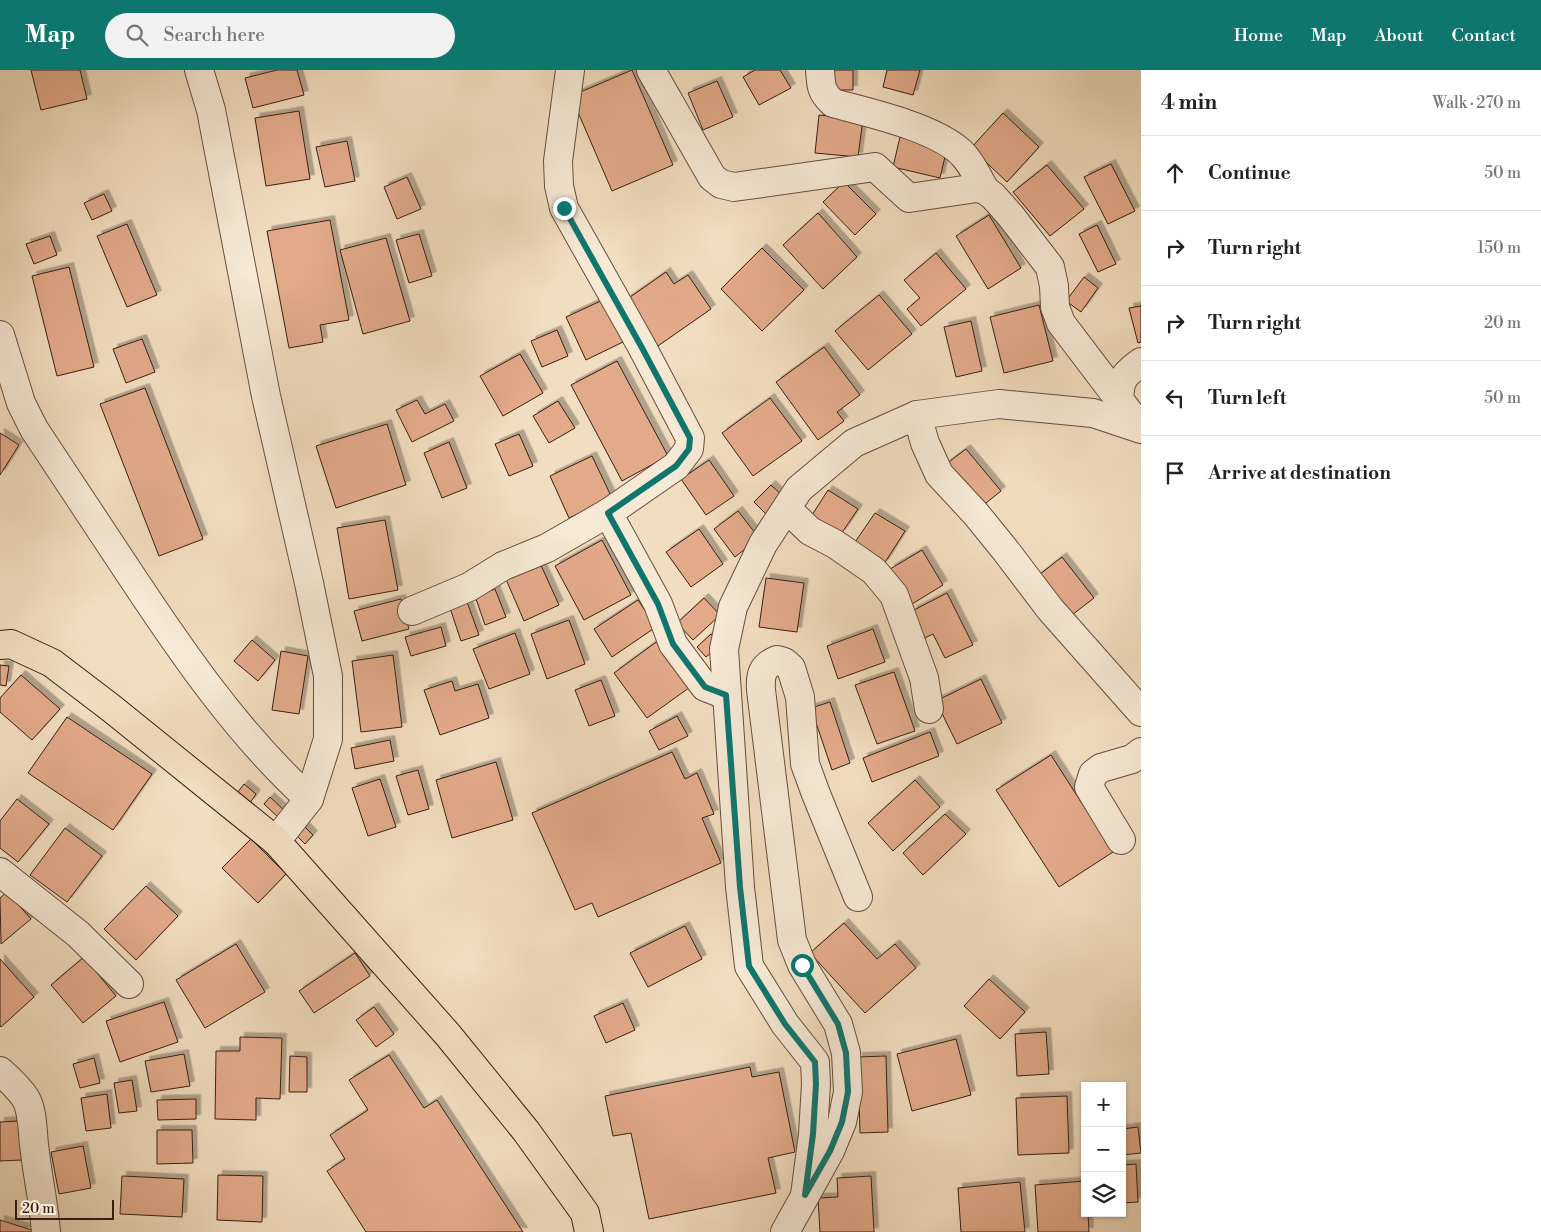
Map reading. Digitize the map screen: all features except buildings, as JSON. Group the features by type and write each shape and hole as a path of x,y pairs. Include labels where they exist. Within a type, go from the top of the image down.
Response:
{"highway":[{"path":"0,645 11,644 52,663 276,841 448,1035 526,1131 585,1213 589,1232"}],"street":[{"path":"199,70 211,110 266,396 310,582 328,676 328,739 309,799 276,841"},
{"path":"412,611 469,587 502,566 547,548 608,513 676,466 689,449 690,438 564,208 559,186 558,161 570,70"},
{"path":"651,70 712,177 721,184 734,187 875,167 909,198 977,188 985,190 1010,215 1050,267 1054,286 1054,307 1061,323 1141,428"},
{"path":"820,70 821,87 825,96 833,103 927,131 957,149 970,162 985,190"},
{"path":"0,335 21,403 34,429 171,636 227,711 281,773 309,799"},
{"path":"1119,400 1120,386 1125,374 1141,362"},
{"path":"805,1195 813,1134 816,1084 815,1062 785,1024 749,966 740,887 726,695 724,649 733,607 764,544 799,489 854,443 917,415 999,404 1093,413 1141,428"},
{"path":"917,415 925,443 939,474 988,528 1050,609 1141,712"},
{"path":"787,509 810,531 835,544 874,571 894,595 924,678 929,709"},
{"path":"608,513 658,604 673,644 705,687 726,695"},
{"path":"785,1232 830,1151 842,1122 848,1092 843,1038 838,1024 802,965 792,940 760,676 770,663 777,660 784,662 791,668 800,697 805,764 858,897"},
{"path":"1121,840 1089,787 1093,774 1101,768 1132,759 1141,752"},
{"path":"0,872 78,934 130,984"},
{"path":"0,1071 15,1085 26,1100 29,1110 46,1232"}],"route":[{"path":"564,208 690,438 689,449 676,466 608,513 658,604 673,644 705,687 726,695 740,887 749,966 785,1024 815,1062 816,1084 813,1134 805,1195 830,1151 842,1122 848,1092 846,1053 838,1024 802,965"}]}
